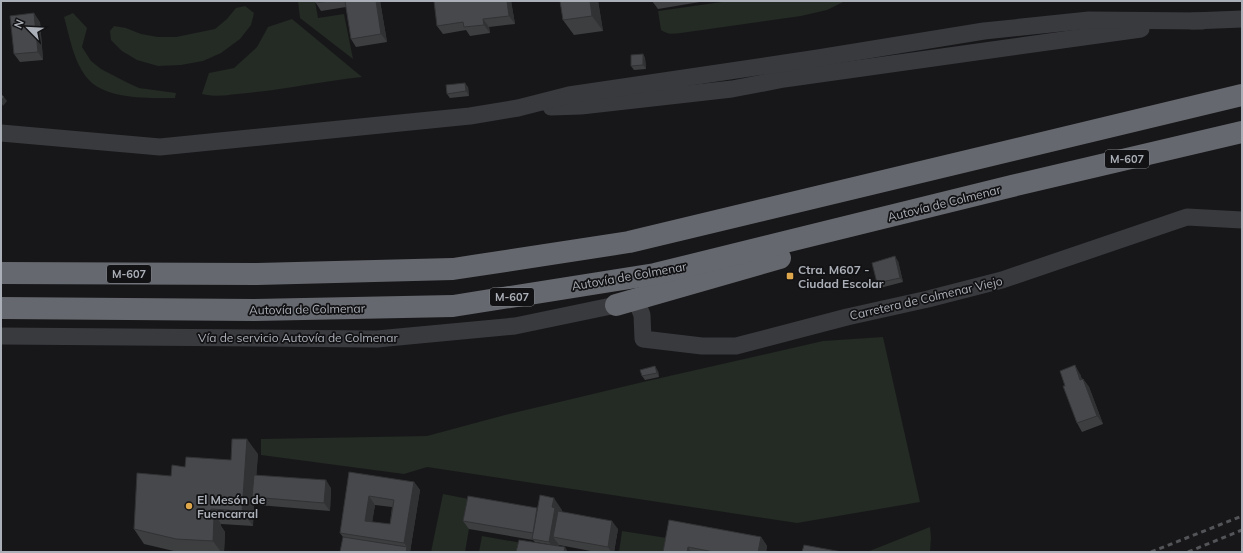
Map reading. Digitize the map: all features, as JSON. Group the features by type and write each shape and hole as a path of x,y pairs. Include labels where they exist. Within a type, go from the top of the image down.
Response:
{"highway":[{"name":"M-607","path":"1,274 257,274 453,269 629,242 1242,95"},
{"name":"Autovía de Colmenar","path":"1,308 254,310 454,306 655,274 1012,186 1242,132"},
{"path":"626,302 786,256 1012,186"}],"street":[{"path":"1,133 160,147 470,116 518,108 569,95 818,58 984,31 1089,20 1242,19"},
{"path":"1003,40 1098,28 1203,20"},
{"path":"518,108 581,106 732,89 784,79 1203,20"},
{"path":"784,79 819,65 963,46"},
{"name":"Carretera de Colmenar Viejo","path":"626,302 642,316 643,339 702,346 736,346 847,316 928,300 1002,280 1187,217 1242,220"},
{"name":"Vía de servicio Autovía de Colmenar","path":"1,336 377,339 514,326 626,302"}],"shaded area":[{"path":"298,1 315,1 318,18 344,14 353,59 300,18"},
{"path":"729,1 845,1 827,10 801,16 676,34 661,30 658,11"},
{"path":"245,6 254,13 251,25 240,39 221,53 203,61 181,65 158,66 137,60 122,51 111,40 110,31 114,26 126,28 141,34 158,37 176,37 215,29 227,19 236,8"},
{"path":"73,13 87,28 82,47 91,61 101,69 139,88 176,93 175,98 142,98 118,94 97,87 84,74 76,59 64,17"},
{"path":"292,19 362,77 248,93 219,96 202,94 209,73 234,68 257,47 268,27"},
{"path":"883,337 920,502 797,523 427,467 404,474 261,455 261,439 427,436 505,415 823,341"},
{"path":"443,494 474,500 465,552 431,552"},
{"path":"930,527 930,552 867,552"},
{"path":"622,531 667,538 665,552 619,552"},
{"path":"482,536 522,543 520,552 479,552"}],"building":[{"path":"315,1 329,1 316,3"},
{"path":"345,1 376,1 381,34 351,39"},
{"path":"434,1 507,1 509,16 483,19 484,25 464,27 463,22 437,26"},
{"path":"560,1 590,1 592,16 563,20"},
{"path":"34,13 38,52 14,54 10,16"},
{"path":"643,54 643,65 631,66 631,55"},
{"path":"465,83 466,91 447,94 446,85"},
{"path":"1,94 4,97 1,101"},
{"path":"895,256 900,278 877,283 872,263"},
{"path":"1075,365 1080,380 1083,379 1097,416 1077,423 1063,386 1065,386 1060,371"},
{"path":"655,366 657,373 642,376 640,370"},
{"path":"232,439 247,439 242,511 211,509 210,517 214,517 213,541 176,539 134,529 137,473 171,476 172,465 185,467 186,457 231,460"},
{"path":"349,472 414,482 404,543 340,533","holes":["369,496 394,500 390,524 365,521"]},
{"path":"254,475 326,480 324,503 252,497"},
{"path":"540,495 554,498 552,507 555,508 549,542 532,539"},
{"path":"468,496 537,508 533,533 463,521"},
{"path":"558,511 612,521 608,547 553,537"},
{"path":"669,520 761,537 758,552 714,552 688,547 687,552 663,552"},
{"path":"343,537 407,547 406,552 340,552"},
{"path":"519,540 565,547 564,552 516,552"},
{"path":"804,545 842,552 802,552"}],"railway":[{"path":"1151,552 1242,516"},
{"path":"1188,552 1242,530"}],"place":[{"name":"Ctra. M607 - Ciudad Escolar","path":"790,276"},
{"name":"El Mesón de Fuencarral","path":"189,506"}]}
